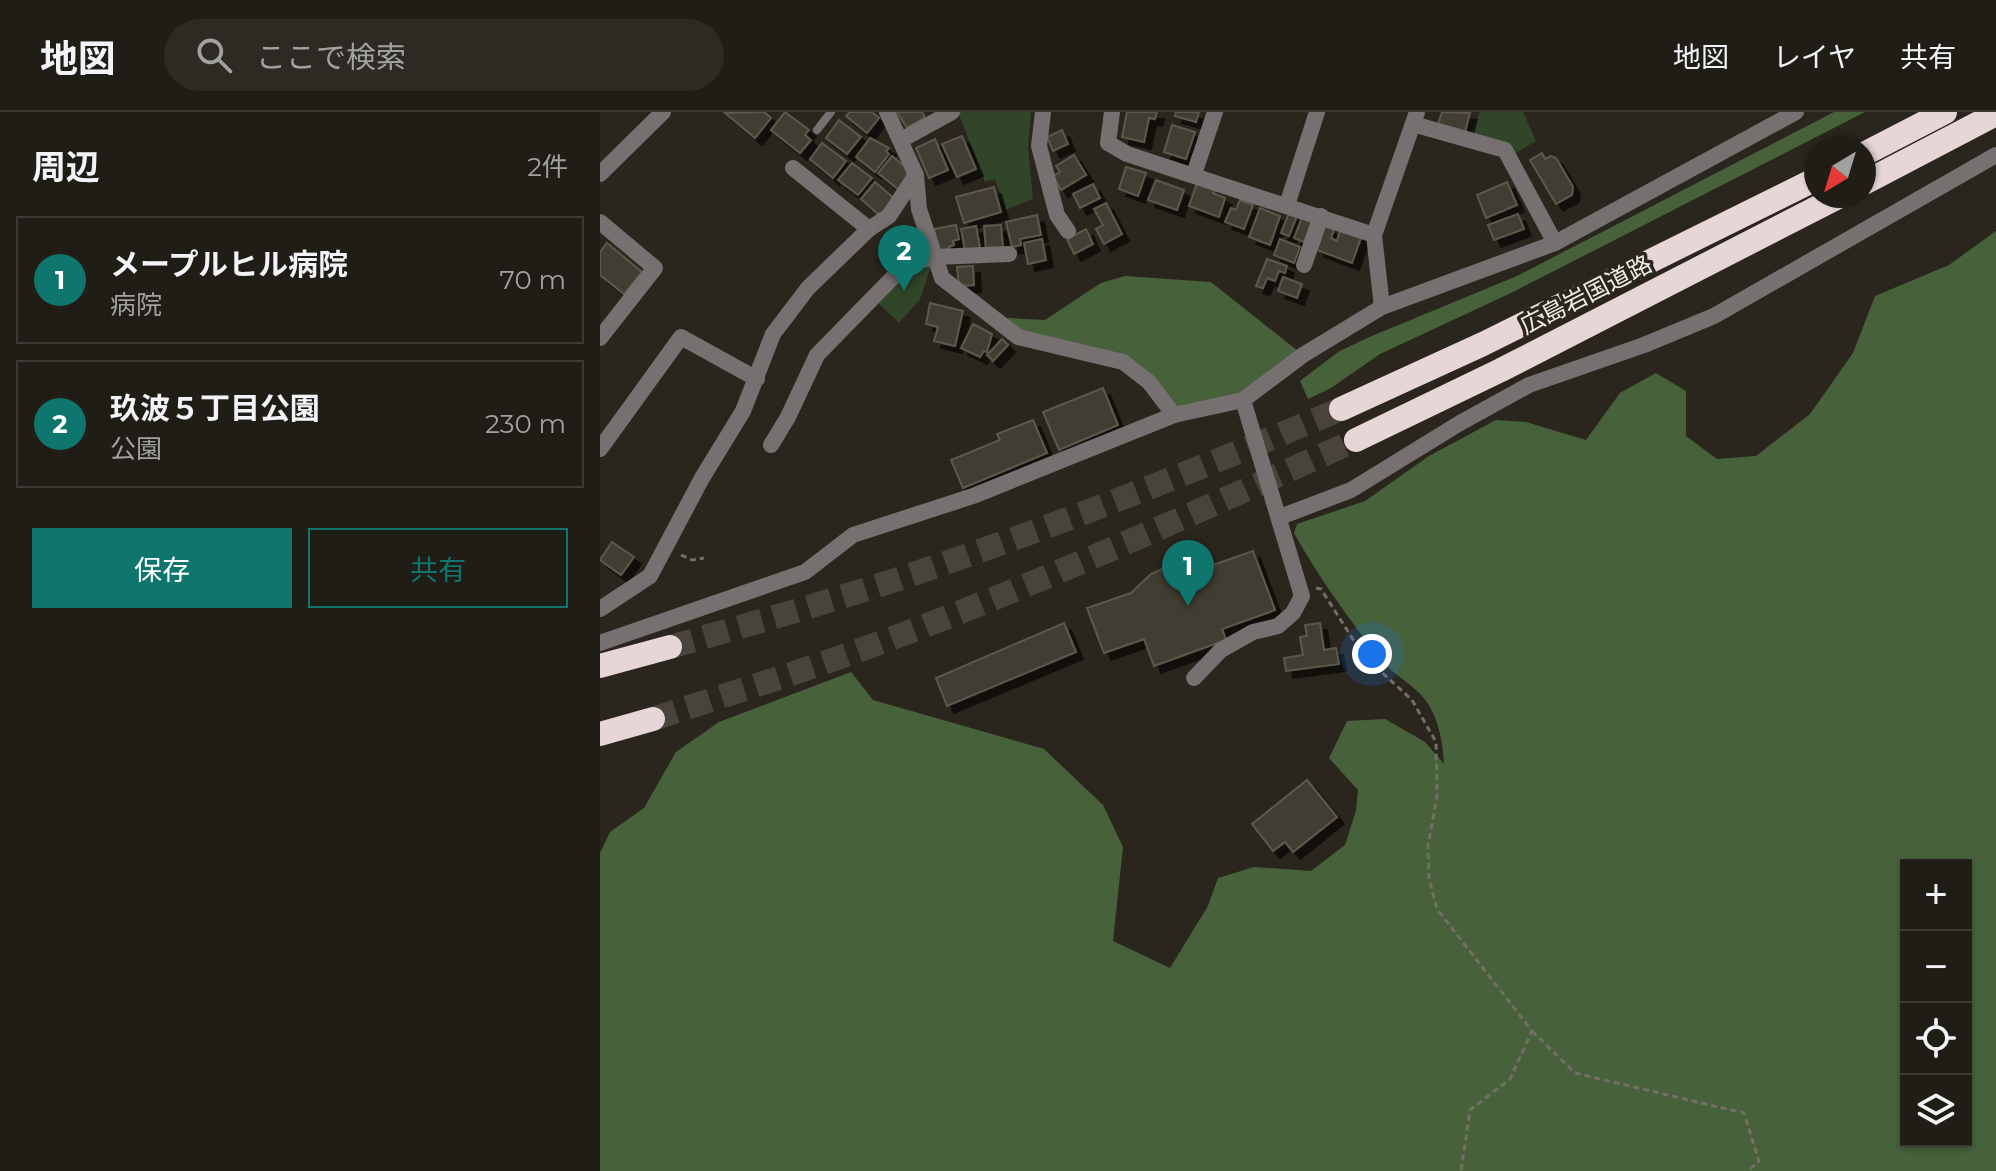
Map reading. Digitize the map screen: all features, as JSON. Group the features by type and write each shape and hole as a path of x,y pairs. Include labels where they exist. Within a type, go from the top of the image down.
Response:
{"highway":[{"path":"1876,148 1945,112"},
{"path":"1876,177 1996,114"},
{"name":"広島岩国道路","path":"1341,409 1483,344 1804,185"},
{"name":"広島岩国道路","path":"1356,440 1515,363 1817,208"},
{"path":"600,666 670,647"},
{"path":"600,734 653,719"}],"street":[{"path":"600,174 663,112"},
{"path":"887,112 916,175 919,209 942,278 1018,337 1123,362 1149,382 1174,415"},
{"path":"901,140 952,112"},
{"path":"1043,112 1039,146 1057,215 1068,231"},
{"path":"1112,112 1108,143 1127,154 1374,235"},
{"path":"1194,174 1215,112"},
{"path":"1287,205 1317,112"},
{"path":"600,643 805,572 853,535 973,496 1174,415 1243,400 1303,355 1382,307 1555,243 1796,112"},
{"path":"1382,307 1374,235 1415,118 1505,150 1555,243"},
{"path":"1280,517 1351,490 1529,385 1644,345 1714,316 1996,155"},
{"path":"793,168 869,229"},
{"path":"600,609 650,576 702,478 743,411 773,334 808,288 869,229 889,216 916,175"},
{"path":"1304,265 1321,216"},
{"path":"600,222 655,268 600,338"},
{"path":"771,445 817,355 906,264 934,257 1009,254"},
{"path":"600,448 681,337 757,379"},
{"path":"1194,678 1221,650 1253,632 1278,626 1293,613 1302,596 1243,400"}],"lane":[{"path":"817,130 831,112"}],"path":[{"path":"662,554 692,560 704,558"},
{"path":"1300,587 1321,589 1363,655 1412,700 1436,742 1437,796 1428,845 1429,879 1437,909 1532,1031 1575,1073 1744,1113 1759,1161 1748,1171"},
{"path":"1461,1171 1470,1110 1510,1079 1532,1031"}],"green space":[{"path":"958,112 1031,112 1028,147 1033,199 1006,210 995,179 985,182"},
{"path":"1480,112 1523,112 1536,141 1509,157 1468,139"},
{"path":"1834,112 1865,112 1818,136 1804,136 1804,143 1511,293 1380,354 1331,388 1308,399 1300,381 1338,352 1517,276"},
{"path":"1996,231 1996,1171 600,1171 600,853 610,832 644,808 676,752 719,722 851,672 873,700 1044,749 1103,805 1123,847 1113,941 1170,968 1208,906 1218,878 1254,867 1311,871 1345,845 1356,811 1358,790 1329,758 1347,721 1385,719 1425,742 1444,764 1439,728 1432,711 1417,691 1385,665 1346,614 1294,533 1297,524 1365,501 1429,456 1496,420 1526,422 1586,440 1620,393 1656,373 1686,391 1686,436 1717,459 1756,456 1810,414 1853,353 1875,296 1949,265"},
{"path":"934,257 920,299 899,323 873,298 906,264"},
{"path":"1125,276 1211,282 1303,355 1243,400 1174,415 1123,363 1018,337 991,317 1045,320 1101,283"}],"building":[{"path":"764,112 771,118 755,138 725,113"},
{"path":"785,112 809,130 805,135 811,140 800,153 771,130"},
{"path":"850,112 872,112 879,118 867,133 846,116"},
{"path":"897,112 922,112 925,117 907,128"},
{"path":"1127,112 1157,112 1155,119 1149,118 1144,142 1122,137"},
{"path":"1176,112 1199,112 1196,122 1175,116"},
{"path":"1442,112 1470,113 1465,132 1438,124"},
{"path":"839,120 861,137 847,154 826,138"},
{"path":"1172,125 1195,132 1186,159 1164,152"},
{"path":"1062,130 1068,144 1053,151 1047,137"},
{"path":"962,136 976,169 957,177 942,144"},
{"path":"870,138 889,148 886,151 889,154 875,172 856,157"},
{"path":"935,139 948,170 929,178 916,148"},
{"path":"822,143 846,161 833,178 810,159"},
{"path":"1542,153 1545,159 1551,156 1556,158 1573,187 1572,195 1556,204 1530,160"},
{"path":"1074,155 1086,175 1061,190 1053,176 1060,172 1056,166"},
{"path":"892,156 909,170 900,191 878,173"},
{"path":"852,163 872,178 858,195 838,180"},
{"path":"1126,167 1146,173 1138,196 1119,189"},
{"path":"1156,180 1184,190 1177,210 1148,200"},
{"path":"875,182 895,199 880,216 861,199"},
{"path":"1507,182 1517,205 1486,218 1477,195"},
{"path":"1197,183 1225,198 1219,217 1189,206"},
{"path":"1093,184 1100,198 1080,208 1073,194"},
{"path":"994,187 1001,212 964,223 956,197"},
{"path":"1240,200 1253,205 1244,229 1225,222 1231,208 1236,210"},
{"path":"1106,203 1122,234 1104,244 1096,229 1103,225 1094,209"},
{"path":"1260,208 1280,216 1270,245 1249,237"},
{"path":"1289,213 1297,216 1289,236 1281,233"},
{"path":"1518,214 1524,229 1494,240 1488,225"},
{"path":"1037,215 1041,235 1020,239 1021,245 1012,247 1006,222"},
{"path":"1302,218 1312,222 1304,242 1294,238"},
{"path":"956,225 959,239 953,241 954,245 948,250 939,252 934,229"},
{"path":"1001,225 1003,248 986,249 984,226"},
{"path":"976,226 980,248 965,250 961,229"},
{"path":"1325,226 1334,230 1331,238 1337,241 1341,227 1362,235 1352,263 1317,250"},
{"path":"1086,229 1093,244 1074,254 1067,239"},
{"path":"1042,239 1046,260 1028,264 1024,243"},
{"path":"1280,239 1300,247 1294,263 1274,255"},
{"path":"607,243 642,272 624,294 600,275 600,252"},
{"path":"1267,259 1287,266 1285,273 1279,271 1275,281 1267,278 1263,288 1256,286"},
{"path":"973,266 974,285 959,286 957,267"},
{"path":"1283,277 1302,284 1297,298 1278,291"},
{"path":"930,303 963,311 955,346 934,341 938,327 926,324"},
{"path":"973,324 992,334 987,352 984,351 980,357 961,348"},
{"path":"1002,339 1008,345 993,361 987,355"},
{"path":"1103,388 1118,425 1059,450 1043,412"},
{"path":"1033,420 1047,453 963,488 951,460 1000,440 997,434"},
{"path":"612,542 634,557 621,575 600,560"},
{"path":"1253,551 1275,610 1222,629 1226,640 1154,666 1144,639 1104,653 1087,608 1131,593 1151,574 1169,566 1199,570"},
{"path":"1064,623 1076,652 947,706 936,678"},
{"path":"1320,623 1324,650 1336,648 1339,664 1286,671 1284,658 1303,655 1300,637 1307,636 1305,625"},
{"path":"1307,780 1337,817 1293,852 1285,842 1273,851 1252,824"}],"tunnel":[{"path":"670,647 854,593 997,545 1341,409"},
{"path":"653,719 834,659 986,602 1356,440"}],"place":[{"name":"玖波５丁目公園","path":"904,291"},
{"name":"メープルヒル病院","path":"1188,606"}]}
